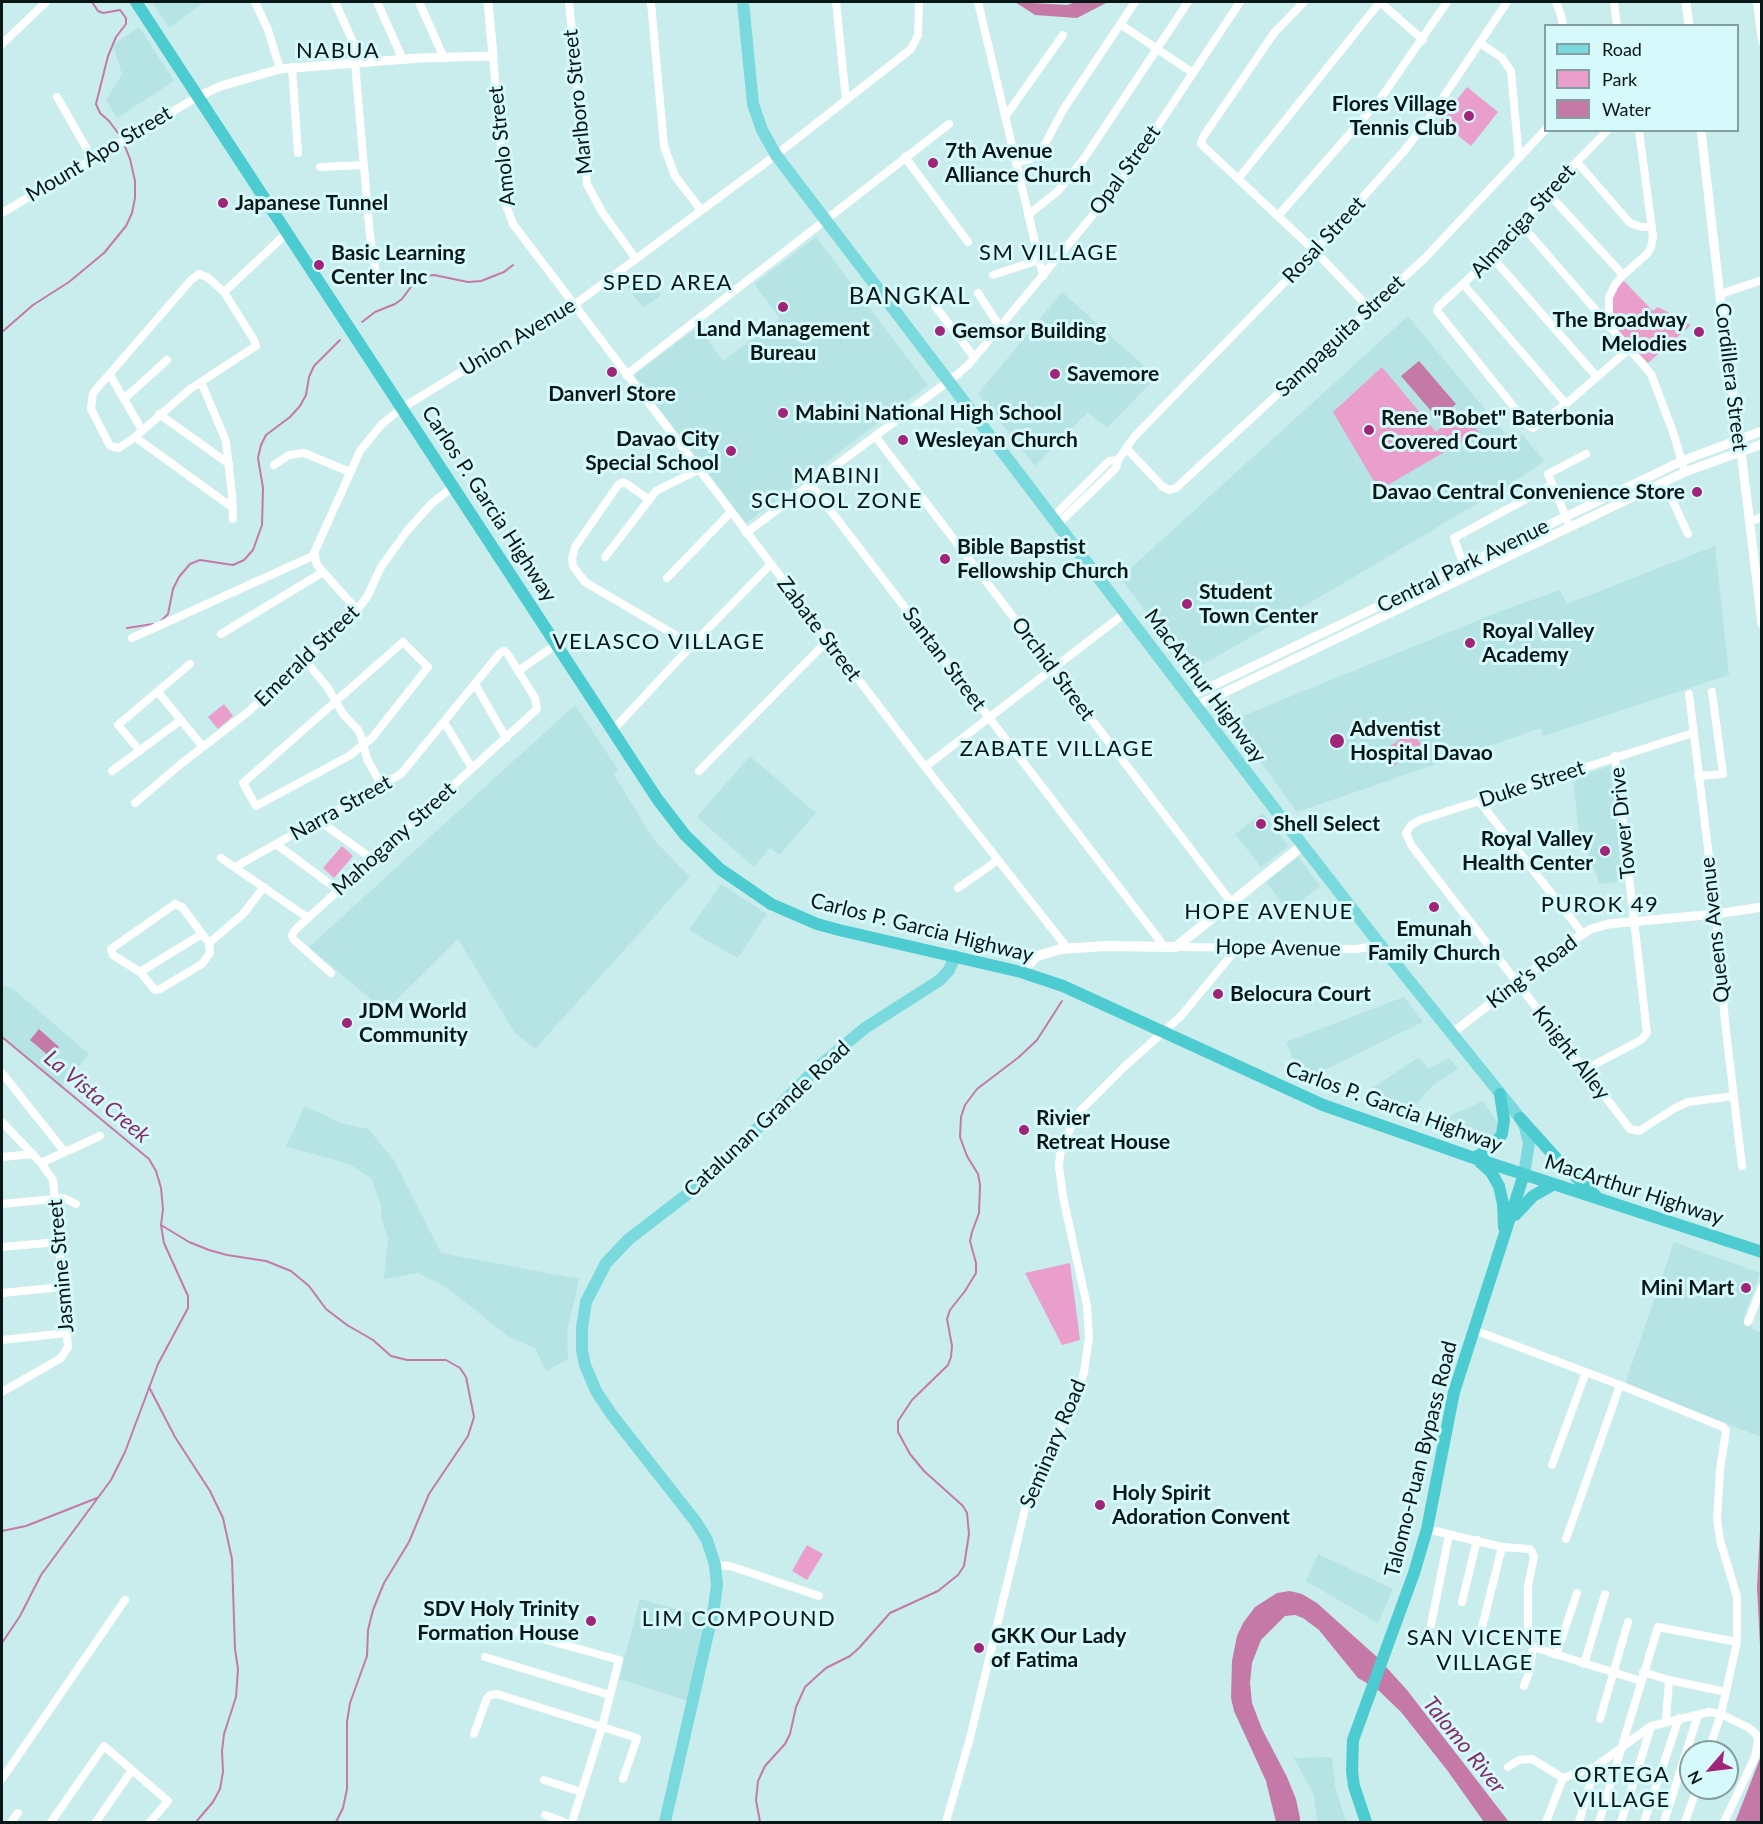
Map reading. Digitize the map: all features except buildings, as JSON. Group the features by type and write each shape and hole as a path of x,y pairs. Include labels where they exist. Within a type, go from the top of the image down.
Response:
{"highway":[{"name":"Carlos P. Garcia Highway","path":"136,2 613,730 678,827 703,854 740,884 780,908 818,924 1021,972 1088,996 1323,1105 1524,1174"},
{"path":"1500,1094 1504,1120 1502,1134 1493,1147 1474,1158 1491,1172 1499,1186 1503,1204 1504,1239"},
{"path":"1520,1118 1557,1159 1599,1199"},
{"name":"MacArthur Highway","path":"1524,1174 1761,1252"},
{"name":"Talomo-Puan Bypass Road","path":"1366,1822 1358,1803 1352,1771 1353,1740 1427,1529 1454,1392 1524,1174"},
{"path":"1509,1224 1529,1199 1554,1184"}],"main road":[{"name":"MacArthur Highway","path":"743,2 753,104 762,130 776,154 1303,845 1520,1118 1528,1139 1524,1174"},
{"name":"Hope Avenue","path":"1021,972 1037,956 1068,948 1176,946 1303,845"},
{"name":"Catalunan Grande Road","path":"665,1822 714,1607 717,1585 715,1565 711,1550 696,1522 612,1415 596,1391 585,1365 582,1344 584,1312 590,1291 606,1263 629,1239 714,1173 816,1070 865,1028 940,980 949,970 955,956"}],"street":[{"path":"2,44 46,2"},
{"path":"255,2 268,30 280,69"},
{"path":"335,2 358,63 370,236 376,274"},
{"path":"377,2 404,60"},
{"path":"420,2 444,57"},
{"name":"Amolo Street","path":"488,2 507,211 516,228 574,305"},
{"name":"Marlboro Street","path":"569,2 586,184 602,212 636,259"},
{"path":"651,2 664,146 675,176 701,210"},
{"path":"836,2 846,100"},
{"name":"Union Avenue","path":"315,555 316,546 350,472 368,439 382,424 402,408 574,305 776,154 911,49 918,35 919,2"},
{"path":"978,2 1043,276"},
{"path":"1016,163 1030,159 1045,144 1063,110 1135,2"},
{"path":"1028,215 1069,179 1188,2"},
{"name":"Opal Street","path":"948,381 961,372 1000,327 1122,180 1240,2"},
{"path":"1304,2 1274,33 1201,141 1203,146 1315,251 1370,309"},
{"path":"1238,179 1380,2 1423,40"},
{"path":"1278,216 1365,119 1394,82 1447,2"},
{"name":"Rosal Street","path":"1054,521 1109,461 1118,460 1126,447 1315,251 1411,143 1507,2"},
{"path":"1556,2 1562,15 1563,24"},
{"path":"1614,2 1617,24"},
{"path":"1686,2 1689,24"},
{"path":"1757,2 1761,41"},
{"path":"1119,24 1193,73"},
{"path":"1005,117 1063,35"},
{"path":"1480,43 1502,58 1510,71 1519,158"},
{"path":"197,96 221,86 292,67 493,56"},
{"path":"292,67 298,153"},
{"name":"Mount Apo Street","path":"2,213 197,96"},
{"path":"57,97 92,158"},
{"path":"626,375 949,124"},
{"name":"Sampaguita Street","path":"1126,447 1163,488 1174,489 1426,257 1544,130"},
{"name":"Almaciga Street","path":"1566,404 1533,428 1529,426 1438,314 1437,309 1492,257 1547,192 1606,132"},
{"path":"1609,327 1609,297 1623,275 1647,254 1653,237 1639,132"},
{"name":"Cordillera Street","path":"1701,132 1761,624"},
{"path":"905,157 968,242"},
{"path":"1577,162 1630,223 1641,227 1652,227"},
{"path":"320,167 364,165"},
{"path":"1547,192 1623,275"},
{"path":"1521,224 1651,374 1671,425 1685,472"},
{"path":"224,292 287,233"},
{"path":"1492,257 1597,377"},
{"path":"993,275 1039,260"},
{"path":"202,274 224,292 256,346 201,382 119,448 110,446 91,409 93,393 191,279 202,274"},
{"path":"1721,294 1761,280"},
{"path":"1464,285 1566,404 1629,349"},
{"path":"978,293 1000,327"},
{"name":"Zabate Street","path":"574,305 925,767 1068,948"},
{"path":"934,306 974,357"},
{"path":"124,399 167,360"},
{"path":"110,375 142,430"},
{"path":"746,533 948,381"},
{"path":"201,382 222,429 229,464 233,519"},
{"path":"159,414 229,464"},
{"name":"Central Park Avenue","path":"1192,701 1274,668 1464,566 1682,461 1761,431"},
{"name":"Orchid Street","path":"875,436 1231,902"},
{"path":"135,437 233,508"},
{"name":"Central Park Avenue","path":"1192,701 1269,658 1370,617 1570,527 1685,472 1761,444"},
{"path":"274,465 289,454 304,453 350,472"},
{"path":"1570,527 1548,474 1586,454"},
{"path":"605,557 648,498 662,486 698,470"},
{"path":"1664,482 1688,534"},
{"path":"648,498 627,484 618,485 575,547 573,566 585,582 692,645"},
{"name":"Santan Street","path":"811,485 1164,946"},
{"path":"1464,566 1454,538 1552,485"},
{"name":"Emerald Street","path":"135,803 248,712 357,610 367,597 381,567 406,531 432,503 454,486"},
{"path":"667,578 730,513"},
{"path":"1749,522 1761,517"},
{"path":"132,638 315,555 317,565 357,610"},
{"path":"613,730 770,565"},
{"path":"221,634 323,572"},
{"path":"925,767 1125,613"},
{"path":"699,771 828,640"},
{"path":"403,642 428,667 397,709 363,746 349,756 256,806 243,783 403,642"},
{"path":"518,671 557,644"},
{"name":"Narra Street","path":"235,867 401,774 500,653 504,651 518,671"},
{"path":"1269,658 1274,668"},
{"path":"305,660 328,688 343,714 361,736 367,759 382,786"},
{"path":"140,750 118,725 190,664"},
{"name":"Mahogany Street","path":"331,973 292,937 296,929 371,858 534,713 537,706 535,698 518,671"},
{"path":"475,684 506,738"},
{"path":"158,692 203,747"},
{"path":"1698,776 1723,774 1712,692"},
{"name":"Queens Avenue","path":"1689,694 1716,914 1725,1022 1742,1166"},
{"path":"112,771 181,720"},
{"path":"444,722 472,768"},
{"name":"Duke Street","path":"1408,829 1415,822 1615,756 1693,733"},
{"name":"Tower Drive","path":"1586,1069 1641,1040 1647,1033 1615,756"},
{"path":"1479,801 1583,934"},
{"path":"318,820 371,858"},
{"name":"Knight Alley","path":"1408,829 1407,839 1411,845 1586,1069 1627,1126 1636,1132 1682,1105 1734,1096"},
{"path":"276,844 338,890"},
{"path":"221,858 308,918"},
{"path":"958,888 998,860"},
{"path":"208,943 243,914 264,887"},
{"path":"178,904 208,943 210,952 206,961 160,989 153,989 141,972 116,958 111,949 171,905 178,904"},
{"name":"King's Road","path":"1451,1034 1583,934 1608,924 1716,914 1761,907"},
{"path":"141,972 202,934"},
{"name":"Hope Avenue","path":"1176,946 1357,949 1369,947 1378,942"},
{"name":"Seminary Road","path":"946,1822 970,1737 1025,1509 1078,1392 1084,1372 1089,1338 1087,1306 1063,1197 1059,1167 1060,1154 1073,1122 1081,1110 1202,993 1238,947"},
{"path":"2,1073 64,1151"},
{"name":"Jasmine Street","path":"2,1122 41,1163 53,1180 68,1347 61,1358 2,1392"},
{"path":"41,1163 100,1136"},
{"path":"2,1157 33,1154"},
{"path":"2,1204 56,1198 67,1198 76,1204"},
{"path":"2,1247 58,1242"},
{"path":"2,1293 63,1287"},
{"path":"1748,1322 1761,1287"},
{"path":"1474,1329 1716,1422 1726,1431 1720,1470 1717,1519 1720,1540 1737,1597 1737,1642 1721,1714 1712,1740"},
{"path":"2,1340 67,1333"},
{"path":"1552,1465 1586,1372"},
{"path":"1566,1539 1620,1384"},
{"path":"1427,1529 1530,1550 1534,1557 1528,1586 1528,1629 1529,1640 1533,1647 1530,1670 1524,1686"},
{"path":"1431,1625 1449,1535"},
{"path":"1462,1602 1477,1540"},
{"path":"1479,1639 1502,1546"},
{"path":"715,1565 730,1566 819,1596"},
{"path":"1556,1655 1577,1593"},
{"path":"1584,1664 1605,1594"},
{"path":"2,1779 125,1600"},
{"path":"1600,1719 1628,1623"},
{"path":"1599,1822 1658,1627 1737,1642"},
{"path":"518,1632 619,1659 602,1727 572,1822"},
{"path":"1533,1647 1613,1673 1669,1680 1726,1692"},
{"path":"485,1657 610,1695"},
{"path":"1666,1721 1669,1680"},
{"path":"474,1734 487,1698 494,1694 637,1738 623,1779"},
{"path":"1508,1767 1519,1761 1532,1760 1563,1778 1595,1767 1652,1726 1709,1712 1721,1714 1749,1728 1756,1734 1758,1741 1755,1757 1724,1822"},
{"path":"1664,1822 1698,1714"},
{"path":"1644,1822 1679,1718"},
{"path":"1621,1822 1652,1726"},
{"path":"51,1822 104,1746 168,1801 150,1822"},
{"path":"1579,1822 1595,1767"},
{"path":"96,1822 132,1770"},
{"path":"1546,1822 1563,1778"},
{"path":"544,1780 581,1792"},
{"path":"1685,1822 1692,1800"},
{"path":"11,1822 18,1813"},
{"path":"545,1815 564,1822"}],"shaded area":[{"path":"152,2 204,2 169,28"},
{"path":"139,27 174,81 117,118 106,100 122,74 113,45"},
{"path":"816,237 928,385 746,523 634,375 698,327 723,361 780,319 754,284"},
{"path":"644,273 661,295 643,308 627,286"},
{"path":"1062,292 1156,377 1107,428 1088,412 1035,466 978,394"},
{"path":"1408,316 1512,442 1522,434 1544,461 1359,574 1192,671 1120,578"},
{"path":"1715,546 1729,675 1543,736 1541,728 1297,812 1230,721 1501,611 1560,590 1567,604"},
{"path":"575,705 618,770 614,775 654,840 690,877 535,1049 514,1032 458,939 385,1011 309,947"},
{"path":"750,756 816,813 779,855 770,848 754,867 697,817"},
{"path":"1611,766 1625,881 1600,884 1579,832 1573,778"},
{"path":"1263,813 1288,846 1261,867 1235,834"},
{"path":"1298,857 1320,886 1288,911 1266,882"},
{"path":"721,884 767,914 738,958 689,930"},
{"path":"2,986 12,988 89,1054 61,1088 2,1037"},
{"path":"1404,997 1423,1022 1302,1081 1286,1042"},
{"path":"1419,1057 1428,1069 1449,1058 1458,1069 1433,1085 1406,1115 1365,1093"},
{"path":"1483,1101 1499,1125 1492,1140 1481,1147 1425,1127"},
{"path":"305,1106 340,1123 368,1129 394,1160 441,1253 579,1279 567,1332 568,1359 546,1371 535,1348 509,1337 446,1287 418,1273 384,1279 388,1238 381,1217 381,1204 371,1178 349,1164 286,1146"},
{"path":"1674,1242 1760,1273 1743,1320 1752,1323 1751,1329 1761,1332 1761,1437 1625,1384"},
{"path":"1318,1554 1393,1589 1378,1623 1306,1581"},
{"path":"640,1599 705,1617 688,1701 619,1679"},
{"path":"1332,1757 1335,1786 1346,1822 1317,1822 1314,1795 1294,1758"}],"green space":[{"name":"Flores Village Tennis Club","path":"1467,87 1498,112 1471,146 1440,121"},
{"path":"1622,279 1653,311 1658,307 1691,325 1648,363 1619,333 1612,320 1613,296"},
{"path":"1382,367 1436,432 1460,411 1479,432 1379,490 1333,412"},
{"path":"224,704 233,716 218,729 208,717"},
{"path":"1411,731 1421,744 1391,768 1380,754"},
{"path":"342,846 353,856 334,878 323,868"},
{"path":"1070,1263 1080,1340 1062,1345 1025,1273"},
{"path":"807,1545 823,1554 807,1580 792,1571"}],"water":[{"path":"1015,2 1067,5 1076,2 1108,2 1077,18 1035,15"},
{"path":"1419,361 1456,404 1438,419 1401,376"},
{"path":"39,1029 59,1047 50,1057 30,1040"},
{"path":"1761,1512 1762,1665 1757,1587"},
{"path":"1290,1591 1302,1594 1317,1603 1377,1657 1407,1690 1509,1822 1484,1822 1401,1712 1377,1689 1358,1678 1319,1630 1295,1615 1285,1616 1261,1640 1252,1663 1250,1683 1252,1703 1262,1729 1287,1777 1296,1799 1300,1818 1300,1822 1276,1822 1266,1781 1234,1711 1231,1698 1232,1661 1237,1636 1255,1607 1277,1593"},
{"path":"1761,1756 1761,1822 1735,1822 1743,1802"}],"waterway":[{"name":"La Vista Creek","path":"92,2 98,11 103,13 120,10 126,18 126,24 116,37 108,56 96,104 100,113 118,133"},
{"name":"La Vista Creek","path":"2,332 33,305 69,282 104,253 126,226 132,213 135,181 124,144"},
{"path":"362,322 375,312 402,299 416,280 425,276 434,275 468,282 481,281 504,272 513,265"},
{"path":"161,621 168,614 173,589 179,577 190,564 200,560 233,565 244,560 253,550 262,525 263,488 258,458 261,445 266,435 290,417 300,406 306,395 309,377 314,366 340,340"},
{"path":"127,628 153,624"},
{"path":"760,1822 756,1800 758,1781 765,1766 785,1744 790,1734 796,1707 805,1687 826,1668 850,1656 890,1613 938,1591 958,1575 964,1566 969,1534 967,1513 963,1506 924,1471 910,1454 898,1432 898,1421 912,1400 948,1365 952,1346 947,1319 950,1310 976,1273 976,1263 970,1241 979,1213 980,1185 978,1174 967,1156 960,1137 961,1117 965,1105 977,1089 1037,1040 1062,1001"},
{"path":"2,1037 149,1159 156,1171 161,1188 163,1209 161,1225 164,1243 188,1296 188,1308 158,1364 125,1452 111,1480 41,1575 20,1616 2,1643"},
{"path":"161,1225 189,1242 209,1250 266,1261 291,1271 309,1286 326,1309 373,1340 391,1356 407,1360 446,1360 460,1368 466,1377 474,1417 468,1436 429,1494 409,1542 384,1583 373,1610 368,1630 367,1656 350,1703 347,1722 347,1789 343,1808 336,1822"},
{"path":"149,1387 175,1437 210,1491 223,1518 232,1559 235,1649 238,1669 236,1697 224,1734 220,1789 213,1802 196,1822"},
{"path":"2,1531 26,1526 97,1498"}],"place":[{"name":"Flores Village Tennis Club","path":"1469,116"},
{"name":"7th Avenue Alliance Church","path":"933,163"},
{"name":"Japanese Tunnel","path":"223,203"},
{"name":"Basic Learning Center Inc","path":"319,265"},
{"name":"Land Management Bureau","path":"783,307"},
{"name":"Gemsor Building","path":"940,331"},
{"name":"The Broadway Melodies","path":"1699,332"},
{"name":"Danverl Store","path":"612,372"},
{"name":"Savemore","path":"1055,374"},
{"name":"Mabini National High School","path":"783,413"},
{"name":"Rene \"Bobet\" Baterbonia Covered Court","path":"1369,430"},
{"name":"Wesleyan Church","path":"903,440"},
{"name":"Davao City Special School","path":"731,451"},
{"name":"Davao Central Convenience Store","path":"1697,492"},
{"name":"Bible Bapstist Fellowship Church","path":"945,559"},
{"name":"Student Town Center","path":"1187,604"},
{"name":"Royal Valley Academy","path":"1470,643"},
{"name":"Adventist Hospital Davao","path":"1337,741"},
{"name":"Shell Select","path":"1261,824"},
{"name":"Royal Valley Health Center","path":"1605,851"},
{"name":"Emunah Family Church","path":"1434,907"},
{"name":"Belocura Court","path":"1218,994"},
{"name":"JDM World Community","path":"347,1023"},
{"name":"Rivier Retreat House","path":"1024,1130"},
{"name":"Mini Mart","path":"1746,1288"},
{"name":"Holy Spirit Adoration Convent","path":"1100,1505"},
{"name":"SDV Holy Trinity Formation House","path":"591,1621"},
{"name":"GKK Our Lady of Fatima","path":"979,1648"}],"district":[{"name":"NABUA","path":"338,51"},
{"name":"SM VILLAGE","path":"1049,253"},
{"name":"SPED AREA","path":"668,283"},
{"name":"BANGKAL","path":"910,296"},
{"name":"MABINI SCHOOL ZONE","path":"837,488"},
{"name":"VELASCO VILLAGE","path":"659,642"},
{"name":"ZABATE VILLAGE","path":"1057,749"},
{"name":"PUROK 49","path":"1600,905"},
{"name":"HOPE AVENUE","path":"1269,912"},
{"name":"LIM COMPOUND","path":"739,1619"},
{"name":"SAN VICENTE VILLAGE","path":"1485,1650"},
{"name":"ORTEGA VILLAGE","path":"1622,1788"}],"water label":[{"name":"Talomo River","path":"1464,1745"}]}
